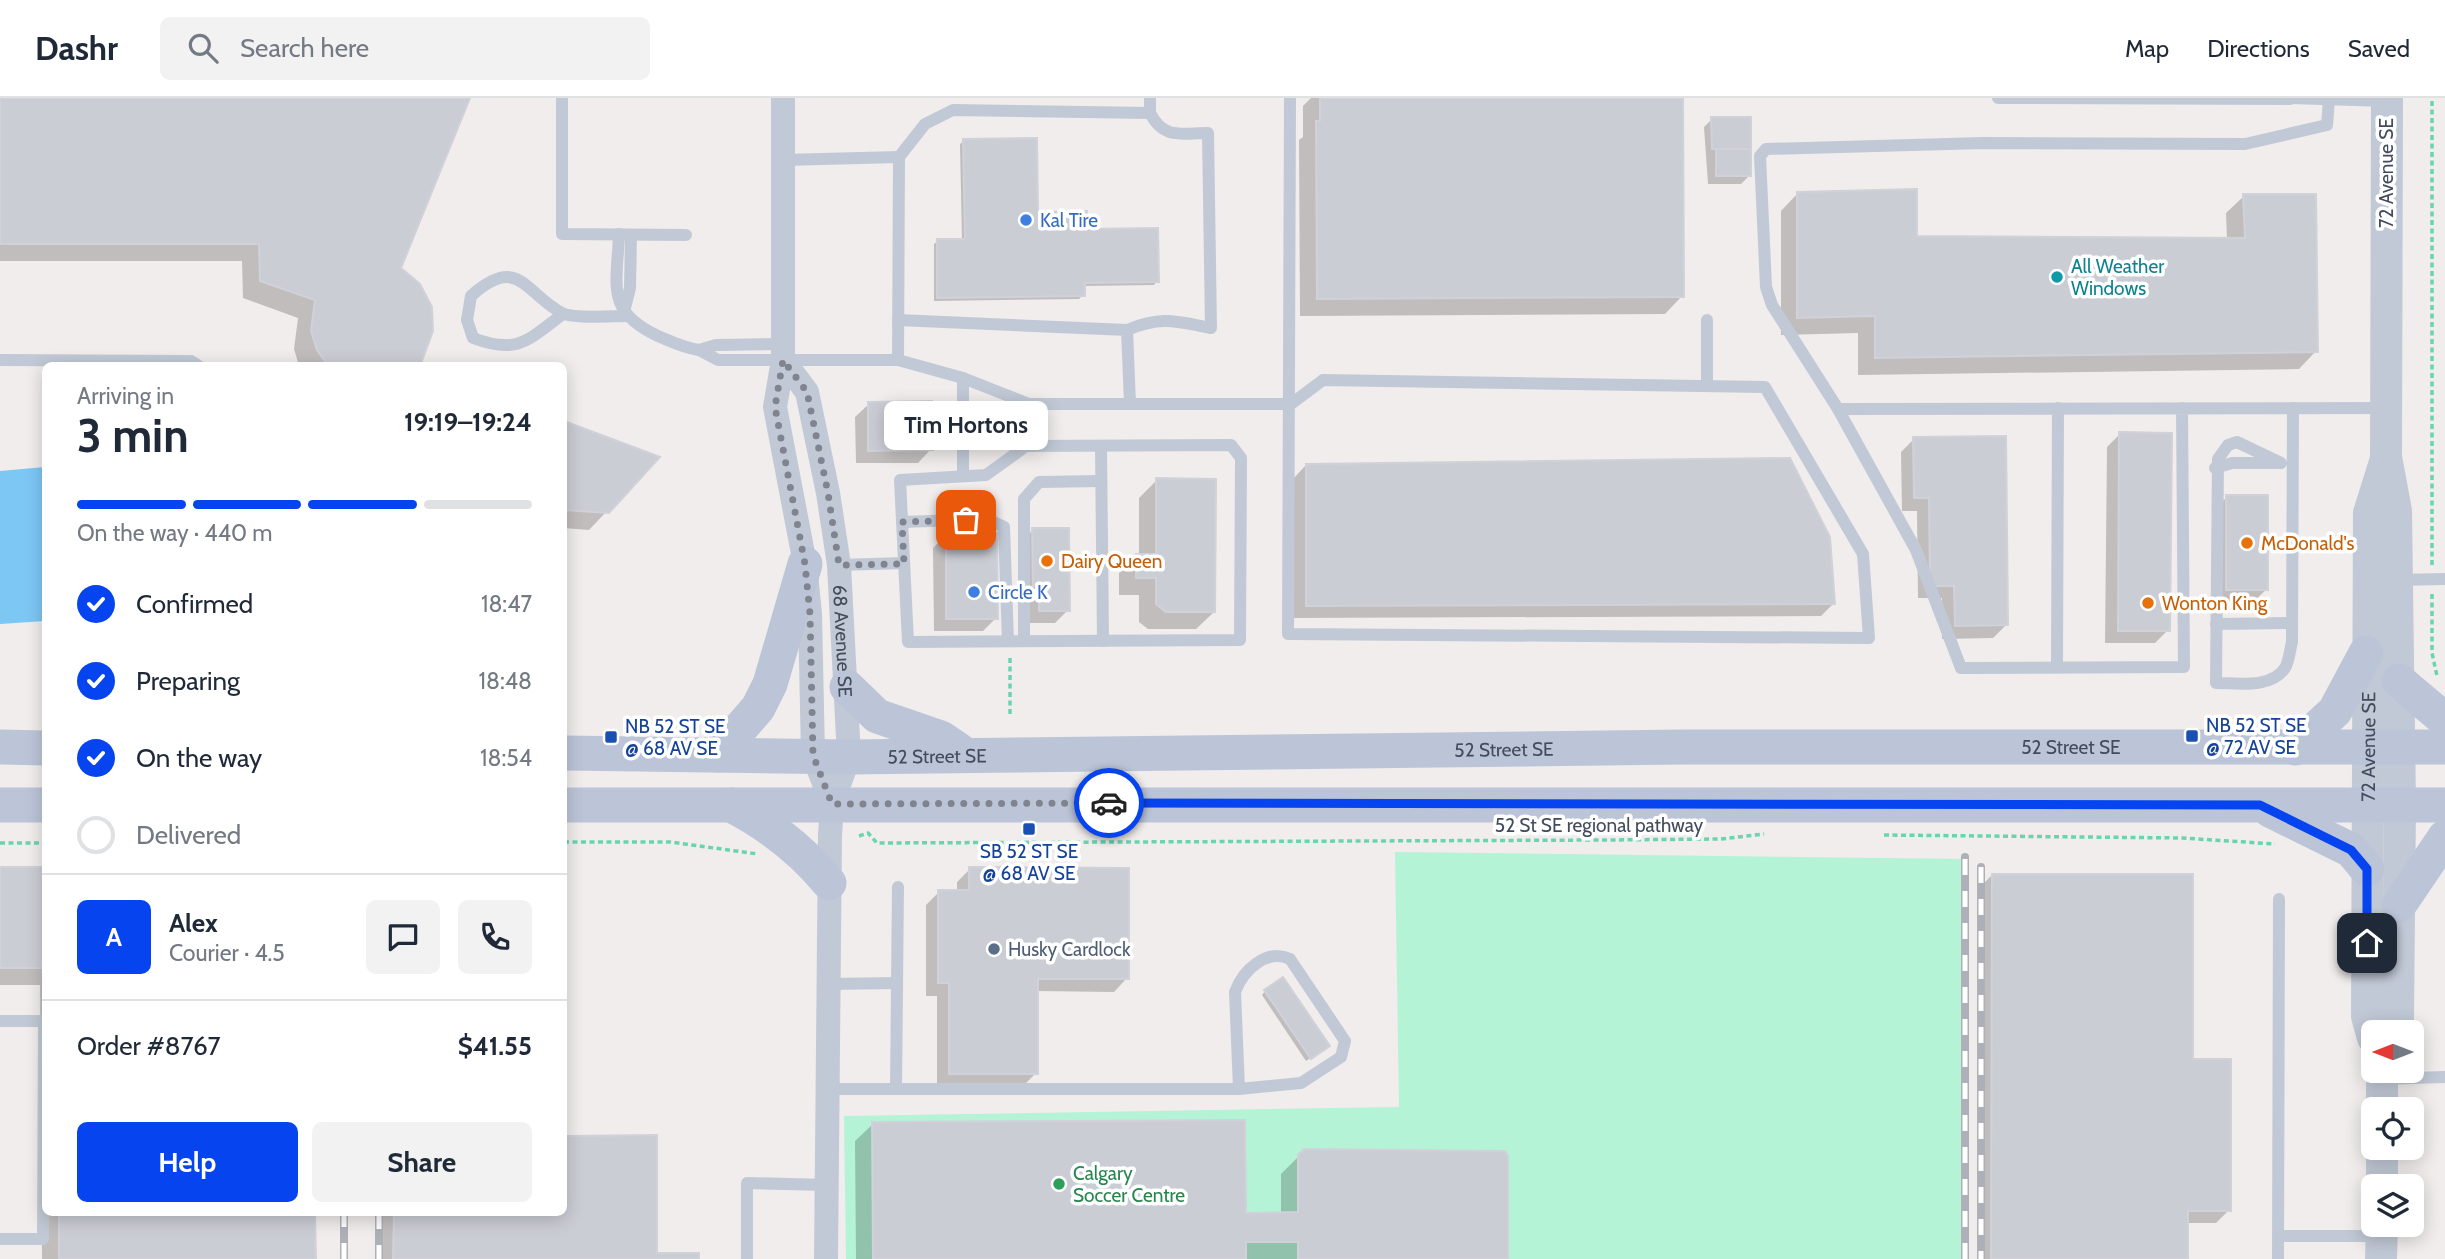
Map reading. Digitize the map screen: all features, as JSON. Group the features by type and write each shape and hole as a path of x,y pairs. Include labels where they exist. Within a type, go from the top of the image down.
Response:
{"main road":[{"path":"717,755 758,708 770,684 805,564"},
{"path":"2295,748 2335,711 2366,653"},
{"path":"2399,681 2444,703"},
{"path":"847,687 877,716 941,738 966,754"},
{"path":"0,747 42,748"},
{"name":"52 Street SE","path":"567,753 849,757 1683,747 2445,747"},
{"path":"0,805 42,805"},
{"path":"567,805 2445,805"},
{"path":"732,805 762,821 795,846 829,883"},
{"path":"2260,805 2351,850 2367,869"},
{"path":"2399,905 2445,837"}],"street":[{"name":"68 Avenue SE","path":"783,98 783,352 775,407 805,564 810,614 813,755 832,804"},
{"name":"72 Avenue SE","path":"2384,747 2399,681 2396,512 2386,457 2387,100"},
{"name":"68 Avenue SE","path":"783,352 807,392 828,493 839,565 847,687 849,757 832,804 829,883 826,1259"},
{"name":"72 Avenue SE","path":"2386,457 2369,513 2366,653 2384,747 2384,805 2399,905 2397,1020"},
{"name":"72 Avenue SE","path":"2368,1020 2367,869 2384,805"}],"lane":[{"path":"562,98 562,234 686,235"},
{"path":"898,320 1126,330 1164,318 1210,328 1208,133 1172,134 1158,127 1150,113 1150,98"},
{"path":"625,235 617,290 626,314 635,325 686,348 699,350 718,360 783,352 898,360 963,378 1029,404 1291,404 1323,380 1765,387 1863,554 1869,638 1288,634 1291,404 1290,98"},
{"path":"1998,98 2387,100"},
{"path":"2182,408 2184,667 1961,668 1916,550 1838,409 1772,306 1766,287 1760,156 1766,149 1983,143 2245,144 2327,125 2329,100"},
{"path":"898,360 899,157 925,124 953,110 1150,113"},
{"path":"783,160 899,157"},
{"path":"563,314 529,285 509,278 488,281 471,296 467,320 473,338 494,346 517,346 563,314 626,314"},
{"path":"1707,320 1707,386"},
{"path":"1126,330 1130,404"},
{"path":"0,360 193,362"},
{"path":"963,378 963,476"},
{"path":"1026,446 1029,404"},
{"path":"2057,408 2057,667"},
{"path":"2287,463 2237,442 2222,450 2215,467 2216,683 2273,679 2285,668 2292,642 2287,463 2293,408"},
{"path":"1838,409 2386,408"},
{"path":"1231,445 1241,458 1240,640 908,642 900,480 986,475 1026,446 1231,445"},
{"path":"1101,446 1103,641"},
{"path":"2215,467 2232,463 2287,463"},
{"path":"1024,641 1024,499 1040,482 1101,481"},
{"path":"902,522 988,519 1004,527 1009,641"},
{"path":"839,565 904,564"},
{"path":"2397,580 2439,580"},
{"path":"2216,624 2292,623"},
{"path":"896,1089 898,887"},
{"path":"2278,1259 2279,899"},
{"path":"827,1089 1239,1088 1301,1083 1331,1065 1345,1050 1345,1041 1290,959 1279,954 1267,956 1240,978 1235,992 1239,1088"},
{"path":"828,984 897,983"},
{"path":"0,1021 42,1021"},
{"path":"2382,1086 2445,1077"},
{"path":"747,1259 747,1183 827,1185"},
{"path":"0,1239 43,1239 43,1216"},
{"path":"2278,1236 2382,1240"}],"path":[{"path":"2432,98 2439,580 2432,662 2444,703"},
{"path":"1009,641 1010,716"},
{"name":"52 St SE regional pathway","path":"859,836 868,833 877,843 1631,840 1721,839 1768,834"},
{"path":"1873,834 2182,838 2284,846"},
{"path":"567,842 670,842 760,855"},
{"path":"0,843 42,843"}],"green space":[{"path":"1395,852 1966,859 1967,1259 846,1259 844,1116 1399,1107"}],"water":[{"path":"42,467 42,621 0,624 0,471"}],"building":[{"path":"0,98 470,98 401,268 420,284 432,307 433,331 421,362 325,362 317,350 311,331 315,300 260,281 259,244 0,244"},
{"path":"1320,98 1683,98 1684,297 1317,299 1316,121 1320,121"},
{"path":"1711,117 1751,117 1751,149 1712,149"},
{"name":"Kal Tire","path":"1037,138 1038,212 1087,211 1087,229 1158,228 1159,282 1085,283 1085,296 937,298 937,239 965,239 963,139"},
{"path":"1716,149 1751,149 1751,176 1716,176"},
{"name":"All Weather Windows","path":"1917,189 1917,236 2245,238 2243,194 2316,194 2318,352 1875,358 1875,316 1797,318 1797,192"},
{"path":"932,401 933,450 868,451 868,402"},
{"path":"567,422 660,457 609,513 567,510"},
{"path":"2119,432 2172,433 2170,631 2118,631"},
{"path":"2006,436 2008,625 1955,626 1954,586 1930,586 1929,498 1914,498 1913,437"},
{"path":"1790,458 1830,537 1835,604 1306,606 1306,464"},
{"path":"1156,478 1216,479 1215,612 1166,612 1156,604 1156,578 1136,578 1136,554 1156,554"},
{"name":"McDonald's","path":"2226,495 2268,495 2268,590 2226,590"},
{"path":"1032,528 1069,528 1070,611 1039,611 1039,586 1033,586"},
{"path":"946,533 997,533 998,619 946,619"},
{"path":"0,867 42,867 42,968 0,968"},
{"path":"969,867 1129,868 1129,979 1038,979 1038,1074 949,1074 949,983 938,983 938,890 969,890"},
{"path":"1992,874 2193,874 2193,1059 2231,1059 2231,1211 2188,1211 2188,1259 1991,1259"},
{"path":"1283,977 1330,1046 1311,1059 1264,990"},
{"name":"Calgary Soccer Centre","path":"1245,1120 1246,1213 1298,1212 1298,1155 1304,1149 1505,1151 1508,1156 1508,1259 1298,1259 1298,1242 1246,1242 1246,1259 873,1259 872,1122"},
{"path":"657,1135 657,1253 699,1253 699,1259 393,1259 394,1216 567,1216 567,1136"},
{"path":"59,1216 315,1216 316,1259 59,1259"}],"railway":[{"path":"1965,857 1965,1259"},
{"path":"1981,867 1981,1259"},
{"path":"344,1216 344,1259"},
{"path":"379,1216 379,1259"}],"way so far":[{"path":"966,520 902,522 904,564 839,565 828,493 807,392 783,360 775,407 795,499 805,564 810,614 813,755 832,804 1109,803"}],"place":[{"name":"Kal Tire","path":"1026,220"},
{"name":"All Weather Windows","path":"2057,277"},
{"name":"Tim Hortons","path":"966,520"},
{"name":"McDonald's","path":"2247,543"},
{"name":"Dairy Queen","path":"1047,561"},
{"name":"Circle K","path":"974,592"},
{"name":"Wonton King","path":"2148,603"},
{"name":"NB 52 ST SE @ 72 AV SE","path":"2192,736"},
{"name":"NB 52 ST SE @ 68 AV SE","path":"611,737"},
{"name":"SB 52 ST SE @ 68 AV SE","path":"1029,829"},
{"name":"Husky Cardlock","path":"994,949"},
{"name":"Calgary Soccer Centre","path":"1059,1184"}],"route":[{"path":"1109,803 2260,805 2351,850 2367,869 2367,943"}]}
